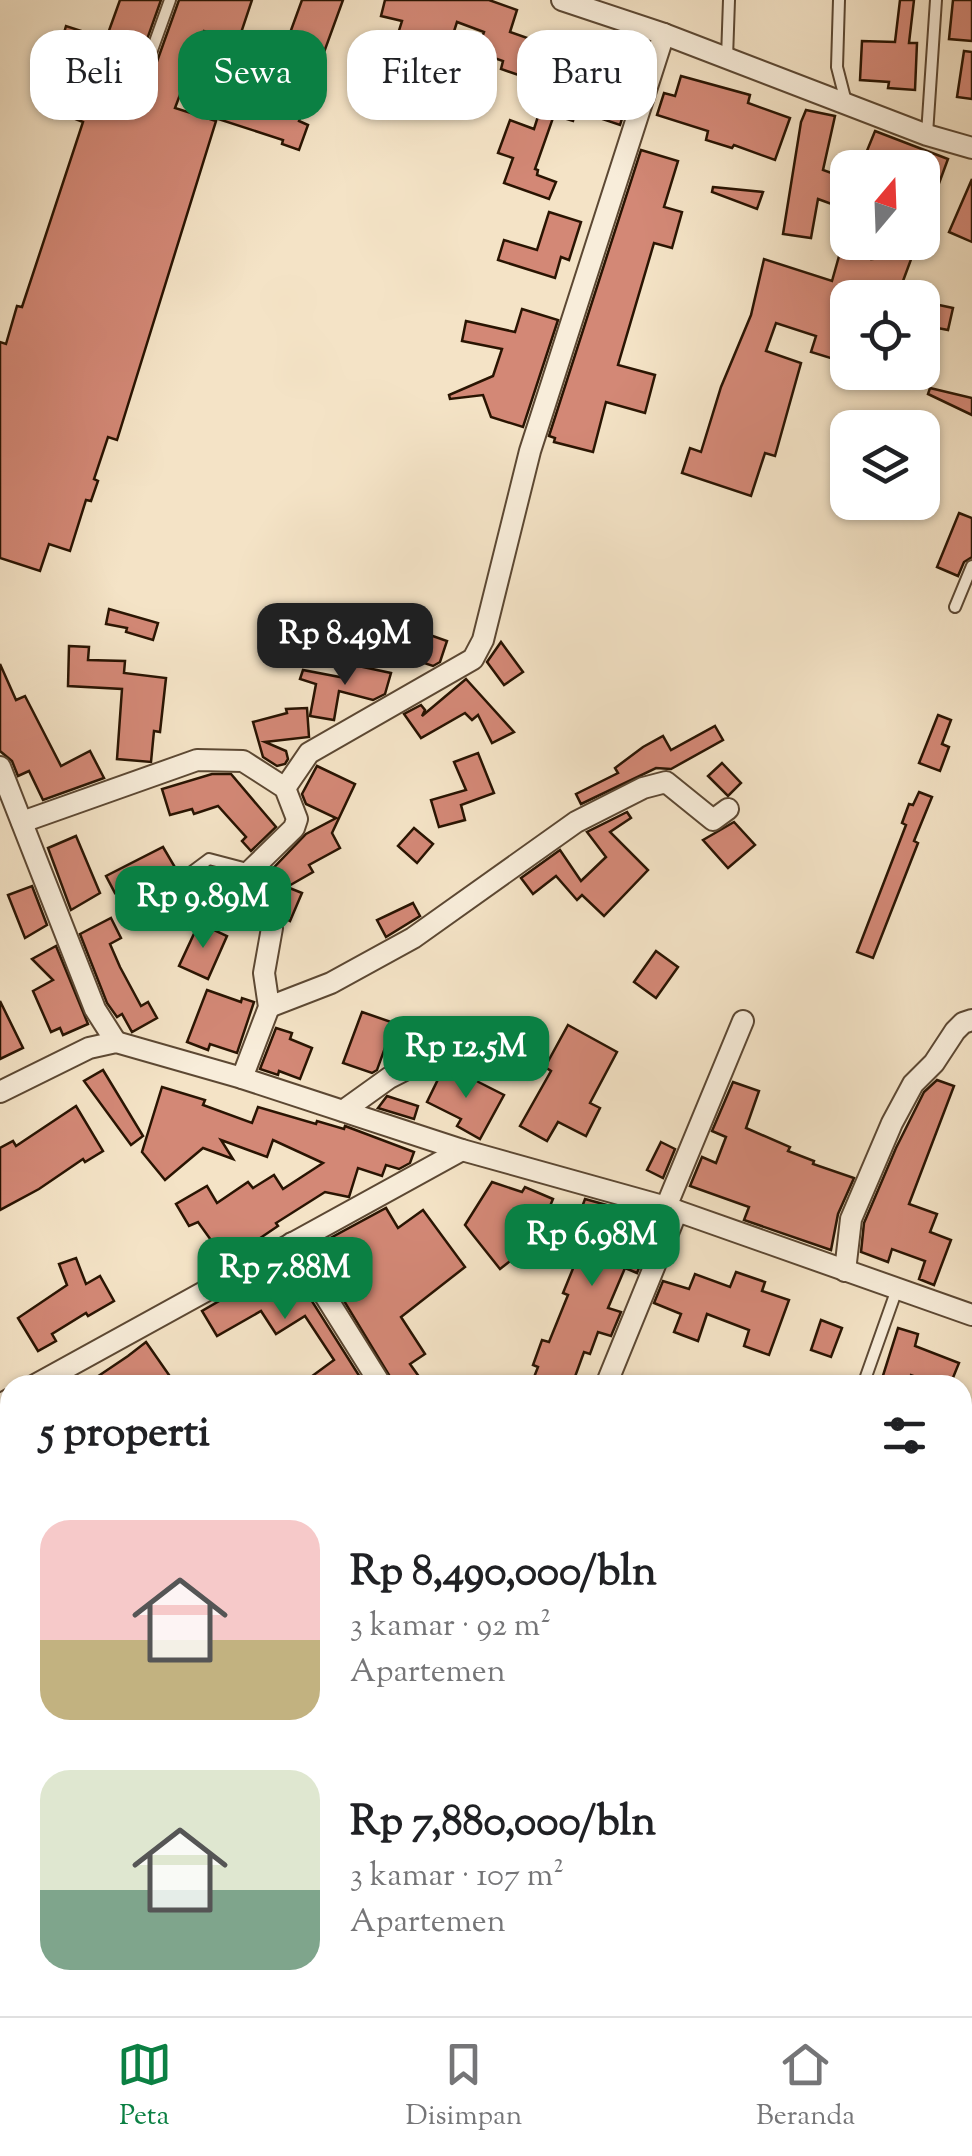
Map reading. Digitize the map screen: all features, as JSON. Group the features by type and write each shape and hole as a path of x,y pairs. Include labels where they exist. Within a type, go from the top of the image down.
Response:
{"street":[{"path":"562,0 664,34 927,135 972,148"},
{"path":"285,788 309,754 473,659 483,640 530,451 664,34"},
{"path":"22,822 197,760 243,760 285,788 296,819 294,828 250,870 246,881 272,928 264,973 269,1008 242,1078"},
{"path":"0,766 95,1009 116,1042"},
{"path":"269,1008 331,983 413,938 576,822 643,788 666,782 712,820 728,809"},
{"path":"844,1271 851,1219 912,1084 934,1064 963,1023 972,1020"},
{"path":"610,1375 743,1021"},
{"path":"344,1111 389,1078 469,1037"},
{"path":"0,1092 89,1048 116,1042 242,1078 462,1150 672,1209 972,1315"},
{"path":"54,1375 462,1150"},
{"path":"292,1243 375,1375"}],"lane":[{"path":"158,33 170,0"},
{"path":"726,59 730,0"},
{"path":"839,0 837,67 846,103"},
{"path":"927,135 936,0"},
{"path":"956,607 972,566"},
{"path":"162,894 209,859 250,870"},
{"path":"866,1375 897,1289"}],"building":[{"path":"120,0 161,0 150,30 109,30"},
{"path":"179,0 252,0 242,30 178,30 178,120 216,121 117,440 108,437 94,479 98,481 91,501 86,500 70,551 49,544 40,571 0,558 0,342 6,344 17,306 22,307 83,122 78,120 158,120 158,59"},
{"path":"302,0 343,0 327,44 327,30 291,30"},
{"path":"385,0 489,0 517,10 510,32 517,34 517,74 501,69 497,30 479,30 457,22 454,30 399,30 402,21 381,16"},
{"path":"900,0 914,0 909,43 917,43 915,90 888,88 889,82 860,80 862,41 895,42"},
{"path":"953,0 972,0 972,41 949,39"},
{"path":"964,51 972,52 972,99 957,97"},
{"path":"681,76 750,95 748,103 790,118 775,160 706,140 708,131 657,115 664,93 675,96"},
{"path":"806,110 835,116 823,170 830,173 830,203 818,199 811,238 783,234"},
{"path":"221,120 299,120 308,125 299,150 282,144 283,140"},
{"path":"510,120 534,129 537,120 552,120 535,169 537,175 556,182 549,199 504,183 513,158 498,153"},
{"path":"875,131 925,150 867,150"},
{"path":"641,150 678,161 664,207 682,212 672,248 654,243 618,365 655,375 645,413 606,402 593,452 554,442 555,438 549,436"},
{"path":"940,156 948,159 940,181"},
{"path":"972,179 972,242 949,232"},
{"path":"713,187 763,192 757,209 712,192"},
{"path":"549,212 581,222 569,260 561,257 555,278 498,260 504,240 537,250"},
{"path":"764,259 830,280 830,358 811,352 816,336 776,323 766,351 801,363 775,456 765,453 751,496 682,473 690,448 701,452 721,387 751,315"},
{"path":"838,260 911,260 903,280 832,280"},
{"path":"940,305 953,308 948,330 940,328"},
{"path":"522,309 558,320 523,427 491,417 483,395 450,399 449,395 493,376 502,349 462,341 466,321 515,332"},
{"path":"929,390 938,390 972,398 972,415 928,394"},
{"path":"959,513 972,518 972,557 964,562 958,576 937,567"},
{"path":"109,609 158,623 153,640 106,624"},
{"path":"427,634 447,641 440,662 433,666 418,661"},
{"path":"501,642 523,672 504,685 487,662"},
{"path":"69,646 89,647 88,660 125,661 124,673 166,678 160,732 154,731 151,762 117,759 122,689 68,686"},
{"path":"0,664 16,700 25,696 61,766 90,751 104,778 43,800 29,771 18,776 12,761 0,751"},
{"path":"349,664 391,673 385,694 373,700 339,691 334,720 310,716 316,684 300,679 303,670 345,678"},
{"path":"466,679 514,732 492,743 478,715 472,720 465,713 421,738 404,714 421,705 425,710 422,716"},
{"path":"307,708 309,737 265,742 286,751 285,764 277,766 263,757 253,722 287,713 286,709"},
{"path":"938,715 951,720 942,744 949,747 940,771 919,763"},
{"path":"715,726 723,740 671,769 656,768 581,804 576,794 618,773 615,768 643,747 663,736 671,750"},
{"path":"478,753 494,793 461,805 465,820 439,827 431,800 466,790 454,762"},
{"path":"722,763 741,783 728,796 708,776"},
{"path":"317,766 355,784 332,833 340,848 309,865 313,872 287,887 302,893 290,921 282,917 275,904 280,891 262,880 306,834 336,818 306,804 302,794"},
{"path":"212,774 231,774 276,827 251,851 242,841 246,837 218,806 194,814 192,809 170,815 162,789"},
{"path":"919,792 932,797 873,958 857,952 906,825 902,823 909,804 913,805"},
{"path":"627,812 631,818 610,832 648,870 604,916 582,895 577,900 556,876 533,894 521,878 560,850 581,881 606,857 587,832"},
{"path":"734,822 755,845 728,868 703,840"},
{"path":"414,828 433,844 417,863 398,846"},
{"path":"76,836 100,893 71,910 48,848"},
{"path":"163,847 176,869 149,885 145,879 115,893 106,876"},
{"path":"32,886 47,925 25,938 8,895"},
{"path":"413,903 420,916 386,937 377,920"},
{"path":"111,918 121,938 110,944 120,967 141,1006 148,1002 157,1018 132,1032 122,1014 117,1017 107,1003 80,934"},
{"path":"199,923 227,936 208,979 179,966"},
{"path":"56,946 88,1024 63,1035 60,1028 51,1032 33,991 53,980 32,959"},
{"path":"656,951 678,967 656,998 634,982"},
{"path":"207,990 241,1002 242,998 254,1002 237,1053 210,1044 208,1050 187,1042"},
{"path":"0,1001 23,1048 0,1059"},
{"path":"362,1012 394,1023 377,1070 372,1073 343,1063"},
{"path":"568,1025 617,1052 590,1103 600,1108 586,1136 558,1122 547,1141 520,1126 551,1071 545,1067"},
{"path":"276,1028 292,1033 290,1039 312,1048 300,1079 260,1069"},
{"path":"445,1065 504,1095 480,1139 457,1126 461,1119 427,1102"},
{"path":"103,1070 143,1136 131,1145 84,1081"},
{"path":"937,1080 954,1086 909,1204 937,1214 930,1232 951,1240 934,1285 919,1279 925,1261 892,1249 888,1262 861,1252 864,1223 896,1148 924,1092"},
{"path":"733,1082 759,1091 746,1128 790,1147 788,1151 814,1161 813,1164 854,1178 838,1214 831,1250 744,1220 749,1207 690,1186 702,1157 716,1163 726,1137 712,1131"},
{"path":"162,1087 205,1100 203,1105 252,1123 258,1107 316,1124 317,1121 344,1129 345,1126 414,1152 410,1163 399,1169 386,1165 382,1176 358,1168 349,1197 325,1192 226,1261 198,1222 189,1226 176,1204 207,1186 217,1203 248,1182 253,1188 274,1175 283,1189 323,1163 273,1140 267,1157 221,1140 233,1159 203,1148 165,1180 142,1152"},
{"path":"387,1096 418,1106 414,1119 378,1108"},
{"path":"76,1106 103,1151 0,1210 0,1148 13,1141 16,1146"},
{"path":"661,1142 675,1149 663,1178 647,1170"},
{"path":"492,1182 522,1192 525,1187 553,1199 530,1254 523,1251 500,1269 465,1225"},
{"path":"585,1199 636,1213 634,1219 655,1228 637,1273 625,1268 608,1308 621,1312 611,1336 598,1332 590,1354 584,1352 576,1375 535,1375 538,1367 533,1365 542,1340 549,1342 583,1244 576,1241 586,1221 578,1218"},
{"path":"386,1208 398,1228 423,1210 465,1267 401,1317 425,1354 410,1364 418,1375 389,1375 312,1248"},
{"path":"76,1258 86,1284 100,1276 114,1301 52,1334 56,1341 38,1351 18,1318 67,1285 59,1264"},
{"path":"291,1268 359,1375 314,1375 334,1360 305,1316 276,1334 261,1311 217,1336 202,1311 240,1289 245,1297"},
{"path":"736,1272 765,1282 762,1291 789,1300 769,1355 744,1346 749,1330 707,1314 698,1341 674,1332 681,1314 654,1303 663,1281 689,1289 695,1274 730,1287"},
{"path":"821,1320 842,1328 831,1357 811,1350"},
{"path":"898,1328 918,1334 915,1346 959,1363 954,1375 883,1375"},
{"path":"146,1342 169,1375 100,1375"}]}
